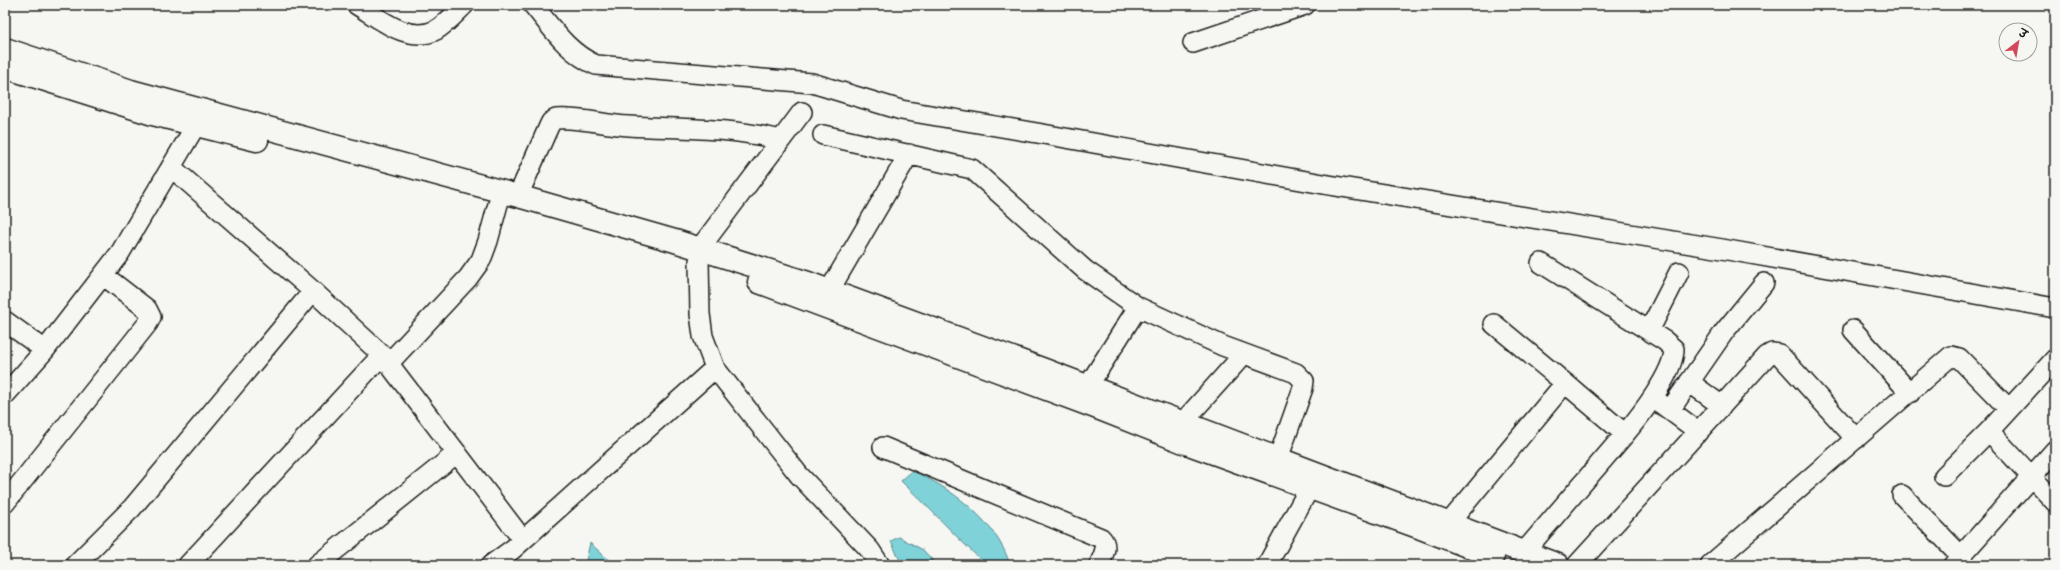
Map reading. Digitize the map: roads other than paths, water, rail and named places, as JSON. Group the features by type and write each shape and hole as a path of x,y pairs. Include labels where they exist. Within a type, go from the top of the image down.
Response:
{"main road":[{"path":"5,48 131,91 518,196 699,255 981,366 1275,466 1449,522 1519,559"},
{"path":"5,67 153,114 280,145 593,230 699,255 829,291 1183,422 1275,466 1310,487 1488,560 1519,559 1558,565"}],"street":[{"path":"357,5 396,28 410,34 427,34 438,29 464,5"},
{"path":"533,5 570,49 580,57 596,64 812,83 901,110 1330,185 1722,249 2055,308"},
{"path":"1193,43 1305,5"},
{"path":"802,112 780,140 699,255 702,336 715,368 799,476 870,550 880,565"},
{"path":"518,196 549,126 551,122 556,119 627,126 729,131 754,134 780,140"},
{"path":"5,395 45,350 120,253 196,125"},
{"path":"823,135 972,169 1085,270 1138,307 1223,346 1296,372 1304,381 1275,466"},
{"path":"829,291 908,154"},
{"path":"171,167 313,291 385,359 523,540"},
{"path":"188,565 385,359 468,278 481,260 498,204"},
{"path":"1519,559 1647,408 1674,356 1674,349 1649,331 1542,263"},
{"path":"1649,331 1679,272"},
{"path":"5,503 151,317 147,309 103,275"},
{"path":"1670,410 1724,332 1764,283"},
{"path":"75,565 132,508 313,291"},
{"path":"1088,386 1138,307"},
{"path":"5,321 45,350"},
{"path":"1494,324 1625,434"},
{"path":"1853,330 1910,393"},
{"path":"1577,565 1772,353 1779,354 1856,439"},
{"path":"1183,422 1244,354"},
{"path":"1710,565 1910,393 1946,359 1955,356 1959,358 2009,409"},
{"path":"1944,476 1989,431 2055,359"},
{"path":"491,565 523,540 715,368"},
{"path":"1690,382 1722,406"},
{"path":"1449,522 1565,383"},
{"path":"1653,397 1699,432"},
{"path":"1989,431 2055,502"},
{"path":"883,447 1101,538 1105,542 1106,547 1099,565"},
{"path":"1902,495 1957,561 2031,475 2055,450"},
{"path":"317,565 457,453"},
{"path":"1267,565 1310,487"}],"water":[{"path":"912,471 942,487 971,508 995,535 1004,550 1010,565 981,565 982,561 901,481"},
{"path":"899,537 923,550 937,565 902,565 891,541"},
{"path":"590,543 614,565 585,565"}]}
